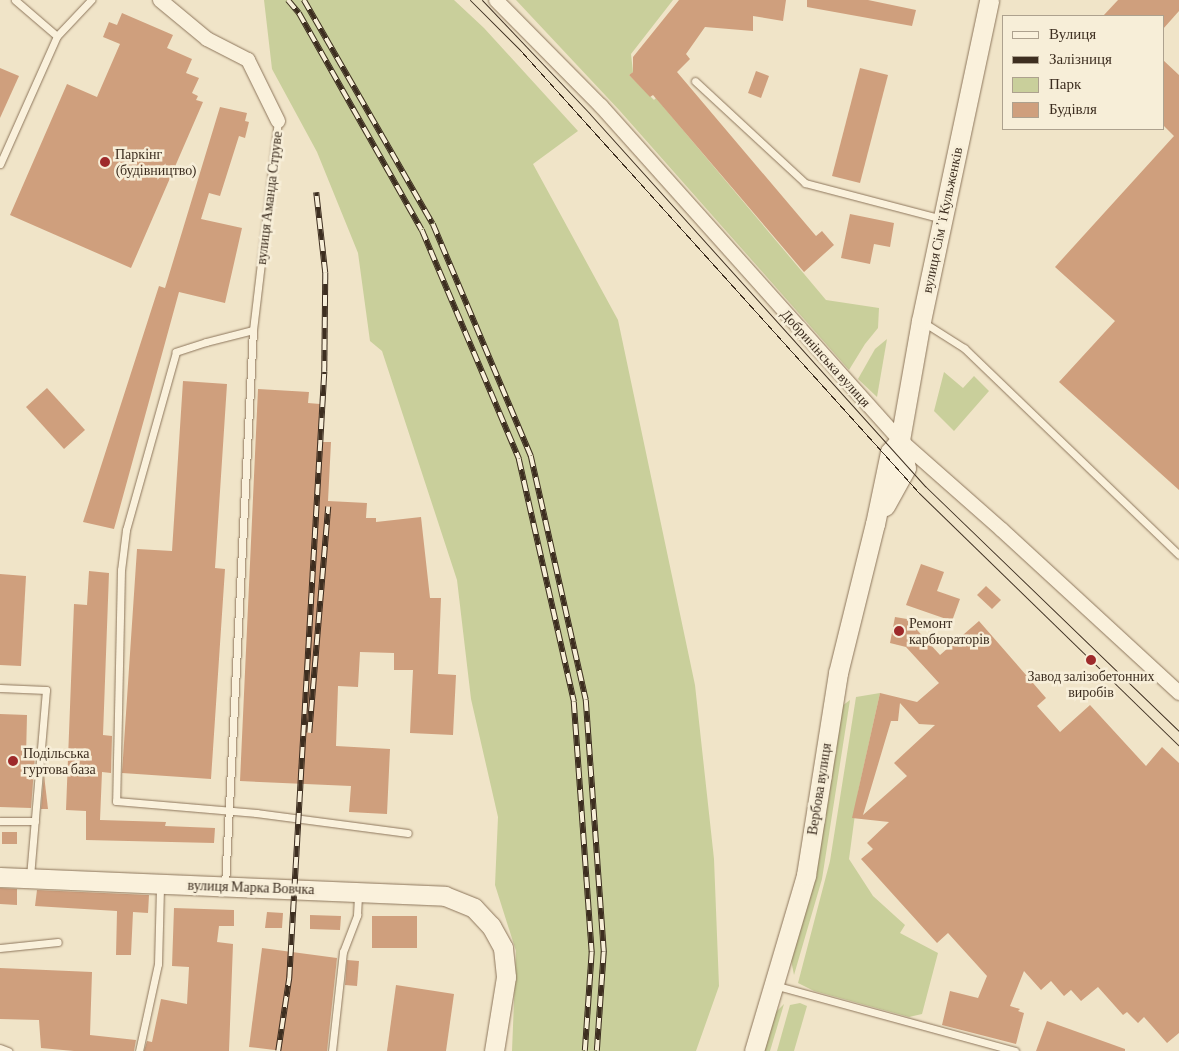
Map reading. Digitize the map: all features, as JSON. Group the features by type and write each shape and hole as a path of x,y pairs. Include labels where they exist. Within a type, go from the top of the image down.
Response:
{"main road":[{"name":"вулиця Сімʼї Кульженків","path":"900,440 921,321 989,0"},
{"name":"Вербова вулиця","path":"754,1051 806,875 838,673 875,524 890,452 900,440"},
{"name":"вулиця Марка Вовчка","path":"0,877 445,896 474,908 491,926 503,948 506,977 494,1051"}],"street":[{"name":"вулиця Аманда Струве","path":"160,0 207,39 248,60 278,121"},
{"name":"Добринінська вулиця","path":"496,0 601,106 900,440 1002,530 1179,693"}],"lane":[{"path":"15,0 56,36"},
{"path":"0,164 56,36 91,0"},
{"path":"695,81 805,183 943,219"},
{"name":"вулиця Аманда Струве","path":"226,886 253,330 278,121"},
{"path":"921,321 964,348 1179,556"},
{"path":"253,330 176,352 126,530 121,570 116,801 230,811 408,833"},
{"path":"0,688 46,690 30,878"},
{"path":"0,821 35,821"},
{"path":"139,1051 158,964 160,884"},
{"path":"332,1051 343,952 357,915 358,892"},
{"path":"0,948 58,942"},
{"path":"773,985 1015,1051"},
{"path":"0,1048 8,1051"}],"green space":[{"path":"264,0 454,0 484,28 578,131 533,164 618,320 695,685 714,859 719,986 696,1051 512,1051 516,951 495,885 498,817 471,699 457,580 382,351 370,341 358,253 317,152 272,69"},
{"path":"516,0 673,0 631,54 633,72 629,75 654,100 656,98 826,300 879,308 878,328 865,344 849,370 620,111"},
{"path":"887,339 877,397 858,379 875,349"},
{"path":"944,372 963,388 974,376 989,391 954,431 934,411"},
{"path":"880,693 858,792 849,859 873,896 905,925 900,933 938,953 922,1014 909,1017 814,991 798,983 830,861 856,697"},
{"path":"850,700 822,879 794,975 791,960 810,892 842,706"},
{"path":"800,1003 807,1006 794,1051 777,1051 790,1005"},
{"path":"784,1004 770,1051 764,1051 775,1013"}],"building":[{"path":"679,0 786,0 783,21 753,16 753,31 705,27 686,54 690,59 677,72 816,236 822,231 834,245 804,272 653,95 650,97 629,75 633,72 633,57"},
{"path":"807,0 868,0 916,10 912,26 807,7"},
{"path":"1118,0 1179,0 1179,11 1164,28 1164,15 1104,15"},
{"name":"Паркінг (будівництво)","path":"122,13 173,35 167,48 192,59 186,73 199,78 192,93 198,96 196,100 203,102 131,268 10,215 67,84 97,97 120,44 103,37 109,22 117,25"},
{"path":"1164,61 1179,75 1179,490 1059,382 1115,321 1055,267 1174,136 1164,126"},
{"path":"0,68 19,76 0,118"},
{"path":"860,68 888,75 860,183 832,176"},
{"path":"756,71 769,76 761,98 748,93"},
{"path":"220,107 247,113 245,121 249,122 245,138 239,136 220,196 209,193 201,219 242,228 225,303 179,292 114,529 83,522 159,286 165,288"},
{"path":"850,214 894,223 890,247 874,244 870,264 841,258"},
{"path":"183,381 227,384 215,568 225,569 211,779 122,773 137,549 172,551"},
{"path":"47,388 85,430 64,449 26,407"},
{"path":"258,389 309,392 308,403 320,404 318,442 331,442 328,501 367,503 366,518 376,518 376,522 421,517 430,598 441,598 438,674 456,675 453,735 410,733 413,670 394,670 394,653 360,652 358,687 338,686 336,746 390,749 387,814 349,812 351,786 240,781"},
{"path":"921,564 944,572 937,591 960,599 952,621 906,605"},
{"path":"89,571 109,573 103,735 112,736 111,773 102,772 100,820 166,822 165,826 215,828 214,843 86,840 86,811 66,810 74,604 87,605"},
{"path":"0,574 26,576 21,666 0,665"},
{"path":"986,586 1001,600 992,609 977,595"},
{"path":"895,617 907,619 940,655 979,621 1046,698 1037,706 1060,732 1090,705 1146,766 1162,747 1179,763 1179,1033 1167,1043 1144,1017 1138,1023 1127,1012 1123,1015 1098,987 1081,1001 1071,990 1064,996 1051,981 1041,990 1024,971 1010,1006 1020,1009 1018,1011 1024,1013 1016,1044 942,1025 950,991 978,998 987,976 948,933 937,943 861,859 873,849 867,843 889,822 852,818 880,693 917,702 939,683 906,647 890,643","holes":["900,703 919,724 935,725 894,763 907,776 863,815 891,721 898,721"]},
{"name":"Подільська гуртова база","path":"0,714 27,715 26,757 35,756 31,808 0,807"},
{"path":"44,775 48,809 41,809"},
{"path":"2,832 17,832 17,844 2,844"},
{"path":"0,888 17,889 17,905 0,904"},
{"path":"37,890 149,895 148,913 133,912 131,955 116,955 117,911 35,906"},
{"path":"174,908 234,910 234,926 219,926 217,942 233,944 229,1051 144,1051 147,1041 152,1042 161,999 187,1004 189,967 172,966"},
{"path":"267,912 283,913 282,928 265,928"},
{"path":"310,915 341,916 340,930 310,929"},
{"path":"372,916 417,916 417,948 372,948"},
{"path":"262,948 337,958 327,1051 283,1051 249,1047"},
{"path":"347,960 359,961 357,986 345,985"},
{"path":"0,968 92,972 90,1035 136,1040 134,1051 74,1051 41,1048 39,1020 0,1019"},
{"path":"396,985 454,994 446,1051 387,1051"},
{"path":"1047,1021 1125,1049 1125,1051 1036,1051"}],"tram line":[{"path":"470,0 520,50 919,493 1179,746"},
{"path":"482,0 590,114 925,486 1179,731"}],"railway":[{"path":"288,0 299,13 422,230 519,459 574,702 592,952 585,1051"},
{"path":"304,0 433,224 531,456 586,700 604,952 597,1051"},
{"path":"278,1051 289,978 324,372 325,273 316,193"},
{"path":"309,733 328,507"}],"place":[{"name":"Паркінг (будівництво)","path":"105,162"},
{"name":"Ремонт карбюраторів","path":"899,631"},
{"name":"Завод залізобетонних виробів","path":"1091,660"},
{"name":"Подільська гуртова база","path":"13,761"}]}
